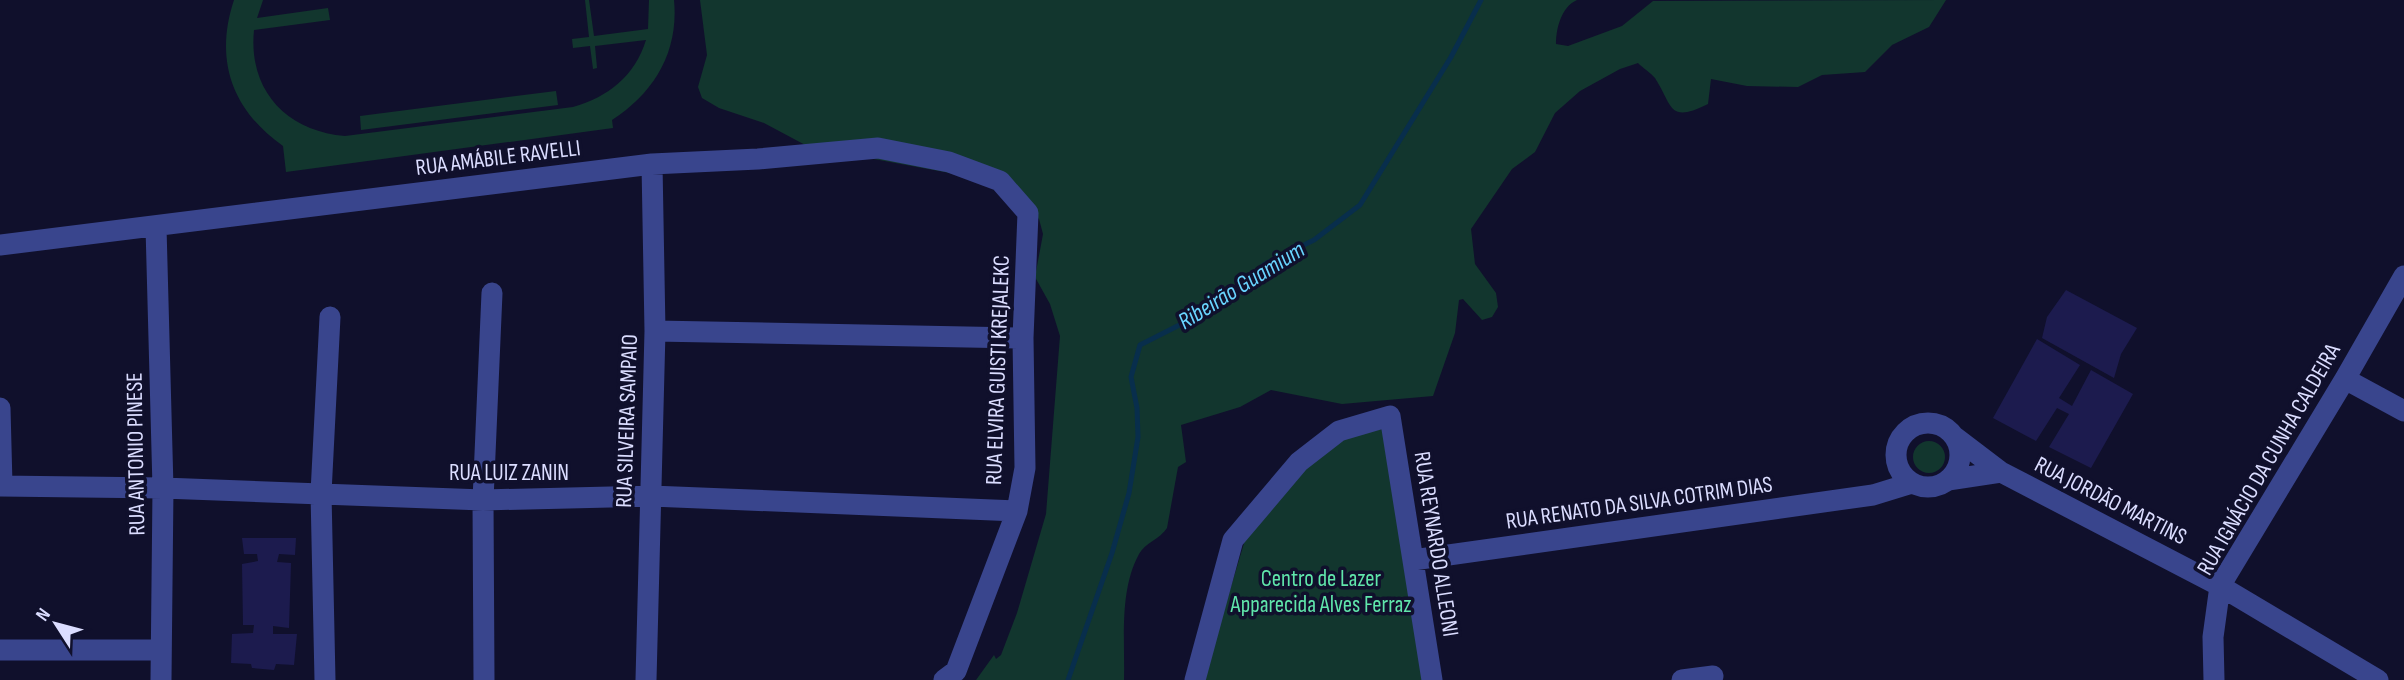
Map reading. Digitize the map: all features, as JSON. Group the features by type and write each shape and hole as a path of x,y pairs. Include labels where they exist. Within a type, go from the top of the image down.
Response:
{"street":[{"name":"RUA AMÁBILE RAVELLI","path":"0,245 652,164 758,159 878,148 948,162 1000,181"},
{"name":"RUA SILVEIRA SAMPAIO","path":"646,680 655,331 652,164"},
{"name":"RUA ELVIRA GUISTI KREJALEKC","path":"944,680 956,671 1017,511 1025,468 1023,338 1028,213 1000,181"},
{"name":"RUA ANTONIO PINESE","path":"156,227 163,488 161,680"},
{"name":"RUA IGNÁCIO DA CUNHA CALDEIRA","path":"2214,680 2213,637 2220,586 2345,379 2404,275"},
{"path":"484,680 483,500 492,293"},
{"path":"325,680 321,493 330,317"},
{"path":"655,331 1023,338"},
{"path":"2345,379 2404,411"},
{"path":"0,408 1,486"},
{"name":"RUA REYNARDO ALLEONI","path":"1195,680 1233,540 1299,462 1339,431 1390,416 1432,680"},
{"path":"1928,422 1948,429 1955,437 1960,456 1954,474 1948,480 1930,487 1912,483 1904,477 1897,462 1897,447 1908,429 1928,422"},
{"name":"RUA JORDÃO MARTINS","path":"1955,437 2001,472 2220,586 2378,680"},
{"path":"1873,495 1897,462"},
{"name":"RUA JORDÃO MARTINS","path":"1948,480 2001,472"},
{"name":"RUA RENATO DA SILVA COTRIM DIAS","path":"1413,560 1873,495 1912,483"},
{"name":"RUA LUIZ ZANIN","path":"1,486 163,488 483,500 650,496 1017,511"},
{"path":"0,650 161,650"},
{"path":"1682,680 1713,676"}],"green space":[{"path":"234,0 263,0 257,18 328,8 330,20 254,30 254,52 257,71 275,104 305,126 345,136 573,107 586,103 609,91 627,74 635,64 646,40 595,46 597,68 593,69 590,46 573,48 572,39 589,37 585,0 589,0 594,36 648,29 649,0 674,0 674,19 668,54 661,69 640,97 612,120 613,128 286,172 283,146 251,116 232,82 226,43"},
{"path":"700,0 1577,0 1563,13 1557,32 1556,44 1568,46 1622,26 1653,1 1946,0 1929,27 1892,45 1865,72 1822,75 1798,87 1747,86 1711,79 1708,104 1685,112 1673,109 1655,78 1638,63 1620,69 1580,91 1555,113 1535,152 1512,169 1471,229 1475,264 1496,293 1498,307 1492,317 1482,320 1463,299 1459,300 1455,333 1433,396 1342,404 1271,390 1240,407 1181,425 1186,462 1178,467 1167,528 1139,554 1128,584 1124,616 1124,680 976,680 994,655 996,659 1001,655 1017,613 1046,514 1060,336 1050,304 1035,277 1043,234 1039,219 1029,210 986,185 955,174 809,147 764,123 719,108 702,98 698,87 707,55"},
{"path":"556,91 558,105 361,130 360,116"},
{"name":"Centro de Lazer Apparecida Alves Ferraz","path":"1386,428 1425,680 1203,680 1245,540 1302,471 1341,439"},
{"path":"1929,441 1940,446 1945,457 1940,468 1929,473 1918,468 1913,457 1918,446"}],"building":[{"path":"2066,290 2137,328 2121,354 2114,378 2042,338 2047,317"},
{"path":"2037,339 2080,365 2059,398 2072,406 2091,370 2133,394 2091,468 2049,447 2069,414 2057,408 2036,441 1993,418"},
{"path":"242,538 296,538 295,555 279,554 277,562 291,563 289,628 273,626 273,634 297,634 294,665 276,664 274,670 252,668 251,664 231,663 232,634 253,633 254,625 243,625 242,564 258,561 257,554 244,554"}],"waterway":[{"name":"Ribeirão Guamium","path":"1068,680 1112,553 1129,493 1138,437 1137,408 1131,377 1140,345 1211,309 1265,264 1314,240 1360,205 1451,57 1481,0"}]}
